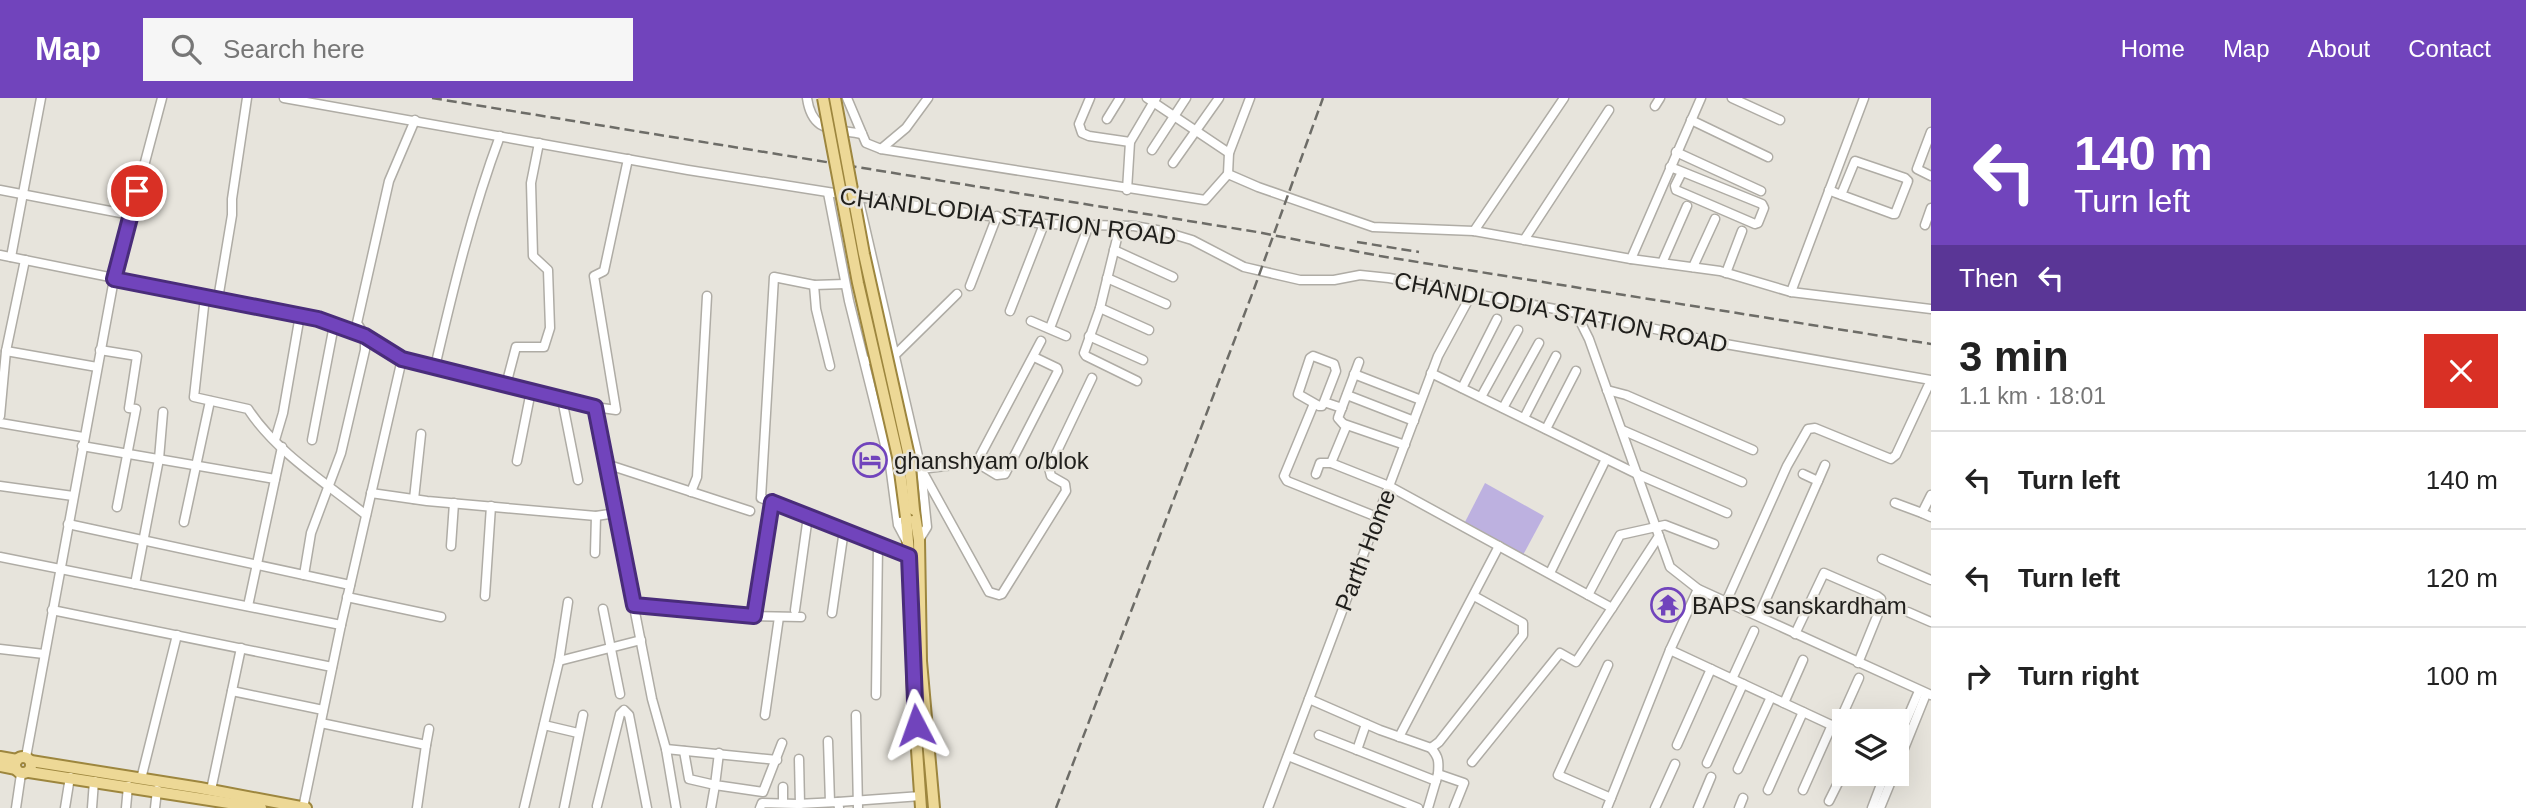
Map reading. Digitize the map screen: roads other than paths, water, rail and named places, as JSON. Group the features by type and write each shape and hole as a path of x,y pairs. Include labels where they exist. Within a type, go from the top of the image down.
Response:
{"main road":[{"path":"823,98 858,283 910,514"},
{"path":"835,98 864,254 909,457 912,547 934,808"},
{"path":"912,547 912,677 921,802"},
{"path":"0,757 70,777 261,808"},
{"path":"0,766 23,765 141,779 304,808"}],"street":[{"path":"11,257 41,98"},
{"path":"16,808 114,279 162,98"},
{"path":"218,299 247,98"},
{"name":"CHANDLODIA STATION ROAD","path":"284,98 858,197 1044,224 1121,226 1162,231 1182,237 1244,267 1300,280 1334,280 1360,275 1390,278 1793,357 1931,380"},
{"path":"807,98 811,117 818,125 862,134"},
{"path":"847,98 866,143 881,149 1127,190 1205,200 1228,174 1229,153 1248,99"},
{"path":"881,149 906,128 928,98"},
{"path":"1090,98 1079,124 1082,133 1130,142"},
{"path":"1107,119 1120,98"},
{"path":"1152,150 1186,98"},
{"path":"1173,163 1219,98"},
{"path":"1474,231 1564,98"},
{"path":"1631,259 1700,98"},
{"path":"1732,98 1780,120"},
{"path":"1791,292 1864,98"},
{"path":"1127,190 1130,142 1153,99 1229,153"},
{"path":"1524,240 1609,110"},
{"path":"304,575 311,533 341,453 365,350 365,336 357,323 389,181 415,120"},
{"path":"1690,120 1768,157"},
{"path":"1931,132 1917,169 1931,176"},
{"path":"435,367 457,273 500,135"},
{"path":"506,385 516,347 544,347 550,328 548,270 533,256 531,183 539,142"},
{"path":"1676,152 1761,191"},
{"path":"0,255 300,315 365,336 402,359 616,410 594,275 604,271 628,159"},
{"path":"1829,190 1841,195 1895,214 1908,181 1855,161 1841,195"},
{"path":"1670,167 1762,204 1764,208 1758,223 1676,190 1675,186 1682,172"},
{"path":"1228,174 1374,227 1474,231 1726,273 1791,292 1931,309"},
{"path":"0,190 131,215"},
{"path":"828,192 845,284 890,466 898,525 912,547"},
{"path":"858,197 921,469 927,527 912,547"},
{"path":"1662,263 1687,205"},
{"path":"1925,225 1931,208"},
{"path":"970,286 997,216"},
{"path":"1693,267 1715,219"},
{"path":"1010,311 1044,224"},
{"path":"1050,328 1089,225"},
{"path":"1121,226 1100,308 1084,354 1138,381"},
{"path":"1726,273 1742,231"},
{"path":"1114,250 1173,277"},
{"path":"0,416 6,351 25,260"},
{"path":"845,284 814,285 775,277 761,498 878,544 912,547"},
{"path":"1107,278 1166,304"},
{"path":"814,285 816,309 830,366"},
{"path":"863,361 895,355 957,294"},
{"name":"Parth Home","path":"1268,808 1431,373 1471,295"},
{"path":"691,492 696,477 707,296"},
{"path":"205,297 194,397 248,409 257,423 282,447 366,515"},
{"path":"1100,308 1149,330"},
{"path":"275,440 283,413 300,315"},
{"path":"1577,315 1589,339 1670,567 1698,589 1925,693"},
{"path":"1462,388 1497,319"},
{"path":"1031,321 1066,336"},
{"path":"312,440 334,325"},
{"path":"1481,397 1518,330"},
{"path":"1089,336 1143,360"},
{"path":"921,469 979,458 1041,341"},
{"path":"1503,408 1539,343"},
{"path":"100,350 137,356 129,408 136,409 117,508"},
{"path":"6,351 97,367"},
{"path":"1313,356 1336,370 1324,402 1319,406 1298,394 1313,356"},
{"path":"1524,418 1556,356"},
{"path":"974,461 997,475 1005,474 1058,371 1034,357"},
{"path":"304,808 347,597 402,359"},
{"path":"1359,362 1339,421 1405,445"},
{"path":"1546,429 1576,371"},
{"path":"1431,373 1637,474 1727,513"},
{"path":"1354,374 1421,400"},
{"path":"921,469 989,592 999,596 1066,491 1065,484 1051,475 1049,468 1092,378"},
{"path":"1726,602 1787,466 1808,429 1815,428 1885,459 1891,459 1896,455 1931,380"},
{"path":"1607,390 1626,395 1753,450"},
{"path":"517,461 531,391"},
{"path":"1346,395 1413,421"},
{"path":"562,399 578,480"},
{"path":"184,522 209,401"},
{"path":"1324,402 1342,408"},
{"path":"1313,406 1284,476 1287,481 1377,517"},
{"path":"595,407 676,808"},
{"path":"135,584 159,459 163,412"},
{"path":"0,423 83,437"},
{"path":"1331,463 1345,424"},
{"path":"1622,430 1742,482"},
{"path":"414,499 421,434"},
{"path":"82,446 275,479"},
{"path":"248,606 282,447"},
{"path":"1550,573 1606,458"},
{"path":"1316,474 1320,463 1331,463 1389,486 1612,608"},
{"path":"606,464 750,511"},
{"path":"1759,615 1825,464"},
{"path":"1803,474 1818,481"},
{"path":"0,486 73,496"},
{"path":"371,493 596,516 616,513"},
{"path":"1895,503 1927,515 1931,495"},
{"path":"754,616 772,502"},
{"path":"451,546 454,503"},
{"path":"485,596 491,506"},
{"path":"595,553 596,516"},
{"path":"634,605 754,616 779,617 798,614 807,516"},
{"path":"68,524 350,585"},
{"path":"1588,595 1620,535 1656,526 1671,526 1714,544"},
{"path":"832,613 844,530"},
{"path":"1472,762 1560,653 1576,663 1659,536"},
{"path":"876,695 878,544"},
{"path":"1399,737 1499,546"},
{"path":"0,557 341,625"},
{"path":"1882,559 1931,580"},
{"path":"1795,634 1824,573 1877,596 1882,604 1858,663"},
{"path":"1608,665 1558,775 1610,805 1670,650 1698,589"},
{"path":"1431,748 1439,742 1523,635 1522,624 1474,596"},
{"path":"347,597 441,617"},
{"path":"524,808 559,661 568,602"},
{"path":"603,609 620,694"},
{"path":"52,610 332,667"},
{"path":"1908,612 1931,622"},
{"path":"765,715 779,617"},
{"path":"1732,679 1754,631"},
{"path":"141,779 177,635"},
{"path":"559,661 641,640"},
{"path":"0,649 44,654"},
{"path":"211,790 241,649"},
{"path":"1670,650 1832,725"},
{"path":"1784,703 1803,660"},
{"path":"1677,745 1711,669"},
{"path":"1846,709 1859,678"},
{"path":"1707,763 1743,684"},
{"path":"232,691 323,710"},
{"path":"1909,721 1925,693"},
{"path":"1909,735 1925,693"},
{"path":"1738,769 1771,697"},
{"path":"1309,699 1431,748 1437,754 1439,762 1431,807"},
{"path":"597,806 620,714 624,710 629,715 647,808"},
{"path":"1768,790 1803,712"},
{"path":"564,808 583,715"},
{"path":"856,715 858,804"},
{"path":"321,723 426,745"},
{"path":"1357,750 1367,724"},
{"path":"544,725 578,733"},
{"path":"417,808 429,729"},
{"path":"1319,735 1437,777 1464,783 1454,808"},
{"path":"1804,790 1832,739"},
{"path":"828,741 836,804"},
{"path":"684,751 689,779 763,792 782,743"},
{"path":"666,749 777,760"},
{"path":"711,808 719,753"},
{"path":"1287,756 1418,808"},
{"path":"798,805 800,759"},
{"path":"1655,808 1675,764"},
{"path":"65,808 70,777"},
{"path":"1698,808 1711,777"},
{"path":"92,808 94,781"},
{"path":"126,808 128,786"},
{"path":"1829,801 1836,786"},
{"path":"1872,808 1880,786"},
{"path":"1880,808 1889,786"},
{"path":"779,805 782,787"},
{"path":"155,808 156,790"},
{"path":"1739,808 1744,798"},
{"path":"760,808 762,803 816,805 921,802"}],"railway":[{"path":"432,98 1257,232 1380,256 1931,344"},
{"path":"1056,808 1254,289 1323,98"},
{"path":"1357,242 1419,252"}],"place":[{"name":"ghanshyam o/blok","path":"870,460"},
{"name":"BAPS sanskardham","path":"1668,605"}]}
